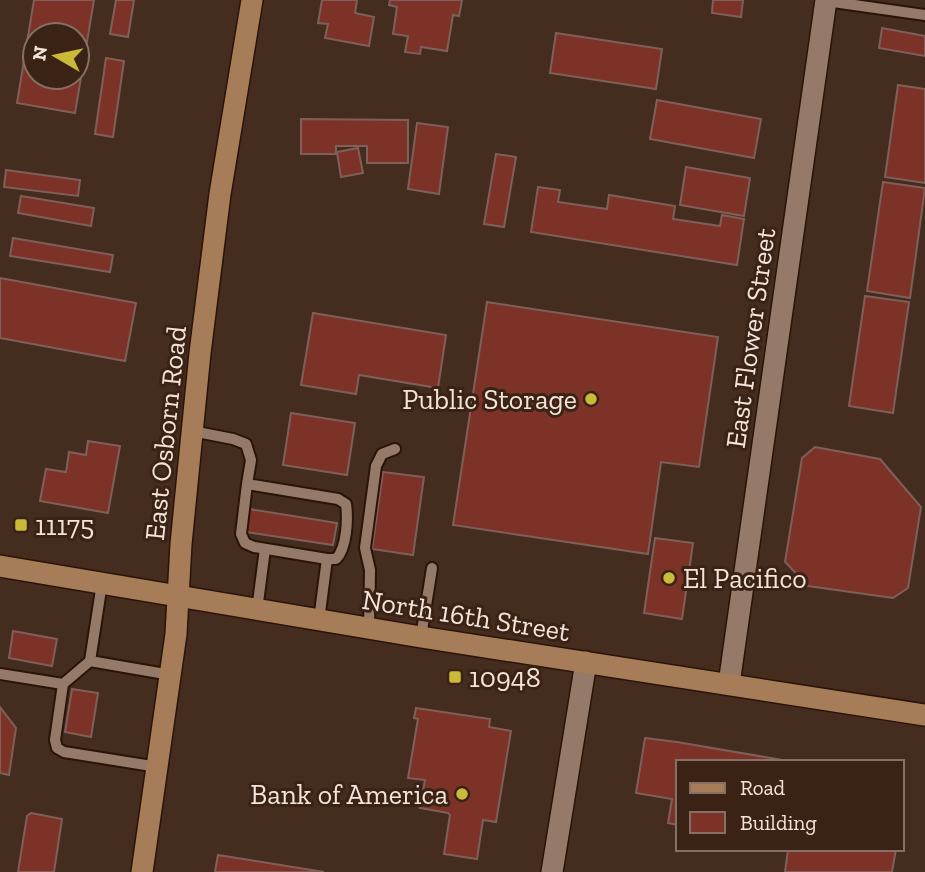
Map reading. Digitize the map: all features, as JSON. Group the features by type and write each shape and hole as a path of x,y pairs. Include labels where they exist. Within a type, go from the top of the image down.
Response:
{"main road":[{"name":"East Osborn Road","path":"142,872 171,675 192,431 220,194 252,0"},
{"name":"North 16th Street","path":"0,566 421,637 925,715"}],"street":[{"name":"East Flower Street","path":"729,684 826,0"},
{"path":"552,872 586,662"}],"lane":[{"path":"826,0 925,15"},
{"path":"192,431 246,444 251,460 247,484 241,534 245,543 327,559 336,559 342,554 346,504 338,499 247,484"},
{"path":"369,628 370,570 365,548 376,467 382,454 395,449"},
{"path":"257,610 265,549"},
{"path":"319,620 327,559"},
{"path":"421,637 432,568"},
{"path":"102,583 90,662 63,684 55,740 57,748 64,752 158,767"},
{"path":"90,662 171,675"},
{"path":"0,674 63,684"}],"building":[{"path":"34,0 94,0 90,21 31,21"},
{"path":"116,0 134,0 128,37 110,34"},
{"path":"322,0 357,0 355,13 374,17 369,46 325,38 328,24 318,23"},
{"path":"390,0 462,0 459,16 453,15 447,51 421,47 420,54 405,52 408,36 393,34 397,7 389,5"},
{"path":"713,0 743,0 741,17 712,13"},
{"path":"882,28 925,36 925,56 879,48"},
{"path":"556,33 662,49 656,89 550,73"},
{"path":"106,58 124,61 113,137 95,134"},
{"path":"21,79 21,91 79,91 75,113 17,103"},
{"path":"898,85 925,89 925,183 885,177"},
{"path":"657,100 761,119 754,158 650,139"},
{"path":"301,119 408,120 408,163 367,163 367,146 336,146 336,154 301,154"},
{"path":"417,123 448,127 439,194 408,189"},
{"path":"358,148 363,173 341,177 337,152"},
{"path":"496,154 516,157 504,227 484,224"},
{"path":"686,167 750,178 744,216 680,205"},
{"path":"6,170 80,180 78,196 4,187"},
{"path":"883,182 925,188 910,298 867,291"},
{"path":"538,187 560,190 558,202 607,209 609,195 675,206 673,219 720,226 722,215 744,219 737,265 531,232"},
{"path":"21,196 94,208 91,226 18,213"},
{"path":"13,238 113,255 110,272 10,256"},
{"path":"0,278 136,303 125,361 0,338"},
{"path":"865,296 909,302 893,413 849,406"},
{"name":"Public Storage","path":"487,302 718,337 699,467 661,462 648,554 453,525"},
{"path":"313,313 446,335 438,388 359,375 356,394 301,385"},
{"path":"291,413 355,423 347,475 283,465"},
{"path":"88,441 120,446 108,513 40,501 46,469 66,472 69,452 86,455"},
{"path":"815,447 880,459 921,507 908,588 893,598 808,586 785,562 802,458"},
{"path":"383,472 424,477 413,555 372,549"},
{"path":"249,509 337,523 333,545 246,532"},
{"name":"El Pacifico","path":"655,538 693,543 682,619 644,613"},
{"path":"13,631 57,639 52,666 9,658"},
{"path":"72,689 98,693 91,737 65,732"},
{"path":"0,707 16,728 9,775 0,773"},
{"name":"Bank of America","path":"416,708 490,719 489,727 511,731 496,822 483,820 477,859 444,854 450,815 420,808 425,780 408,778 418,719 414,718"},
{"path":"645,738 782,760 676,760 676,825 668,823 672,799 636,793"},
{"path":"31,813 62,819 54,872 18,872 27,816"},
{"path":"788,851 896,851 892,872 785,872"},
{"path":"218,855 324,872 215,872"}],"place":[{"name":"Public Storage","path":"591,399"},
{"name":"11175","path":"21,525"},
{"name":"El Pacifico","path":"669,578"},
{"name":"10948","path":"455,677"},
{"name":"Bank of America","path":"462,794"}]}
